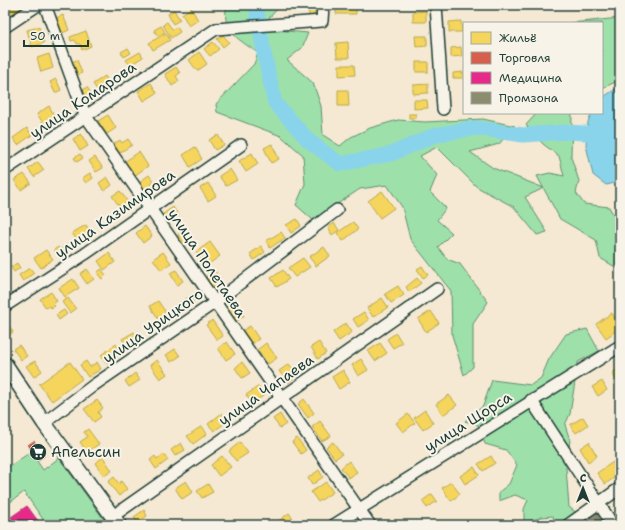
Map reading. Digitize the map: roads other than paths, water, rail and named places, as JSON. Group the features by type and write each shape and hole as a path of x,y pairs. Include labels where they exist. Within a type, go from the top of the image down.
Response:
{"main road":[{"path":"5,364 44,423 116,520"}],"street":[{"path":"5,27 38,5"},
{"name":"улица Полетаева","path":"45,5 85,116 151,208 214,303 282,397 370,525"},
{"name":"улица Комарова","path":"5,170 216,29 322,21 323,5"},
{"path":"436,5 443,109"},
{"name":"улица Казимирова","path":"5,306 85,254 241,145"},
{"name":"улица Урицкого","path":"44,423 94,385 214,303 337,210"},
{"name":"улица Чапаева","path":"116,520 282,397 437,289"},
{"name":"улица Щорса","path":"334,525 531,400 620,346"},
{"path":"531,400 613,525"},
{"path":"568,525 620,488"}],"water":[{"path":"620,86 620,182 606,185 593,175 586,145 588,122 592,114 603,114 603,97"}],"waterway":[{"path":"256,5 264,53 275,103 309,141 340,164 391,154 435,135 476,128 523,135 567,132 620,135"}],"place":[{"name":"Апельсин","path":"38,452"}]}
